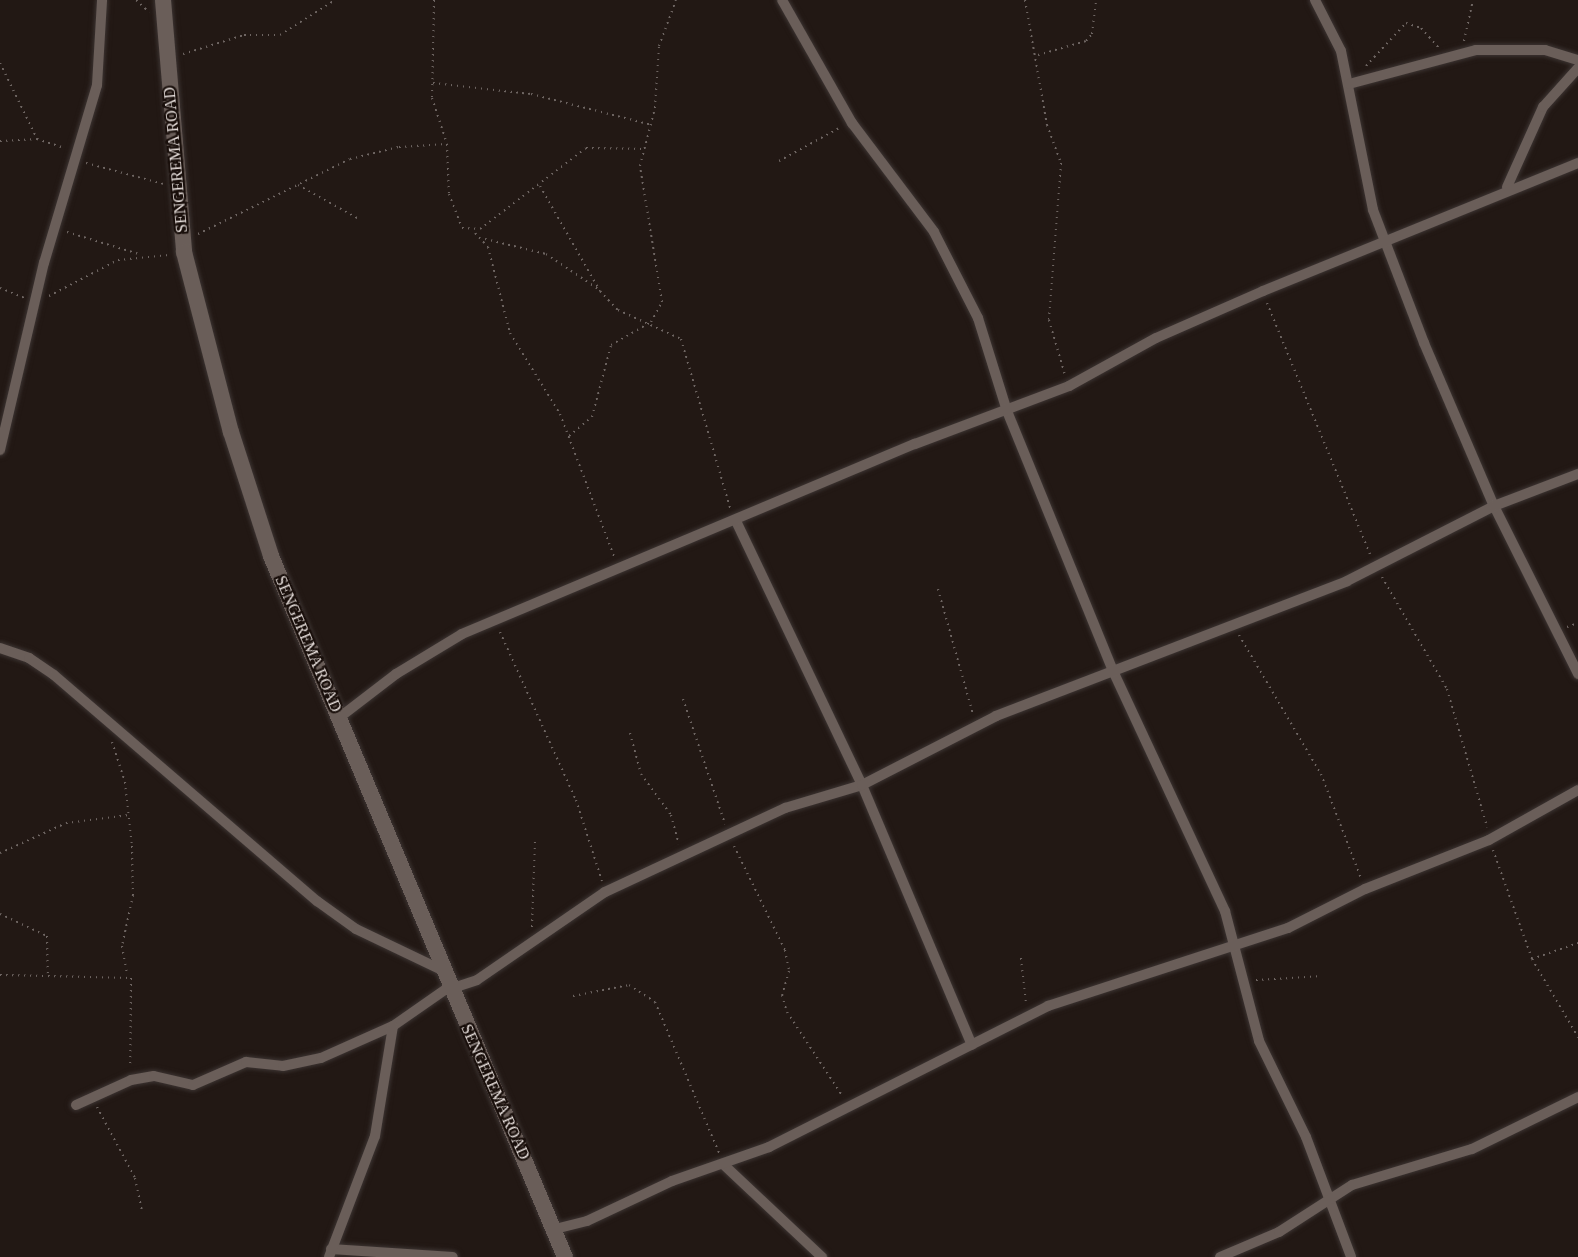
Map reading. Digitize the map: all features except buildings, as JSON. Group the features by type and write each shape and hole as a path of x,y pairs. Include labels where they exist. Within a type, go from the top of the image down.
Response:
{"main road":[{"name":"SENGEREMA ROAD","path":"163,0 176,192 183,247 271,556 340,717 449,988 555,1229 565,1257"}],"street":[{"path":"0,450 34,302 96,85 102,0"},
{"path":"782,0 852,123 954,266 978,318 1007,411 1113,671 1201,853 1236,946 1239,979 1259,1041 1330,1198 1351,1257"},
{"path":"1315,0 1333,29 1352,82 1373,210 1494,506 1578,674"},
{"path":"1352,82 1444,55 1463,52 1509,48 1578,60"},
{"path":"1507,188 1543,106 1578,68"},
{"path":"340,717 396,674 494,620 619,570 915,444 1069,386 1156,338 1263,291 1387,241 1507,188 1578,163"},
{"path":"76,1105 131,1080 154,1076 193,1085 246,1062 298,1065 393,1026 449,988 477,980 532,939 605,892 681,856 785,808 862,785 975,725 1377,568 1494,506 1578,474"},
{"path":"736,521 862,785 972,1045"},
{"path":"0,648 29,658 54,675 336,915 442,970"},
{"path":"555,1229 587,1221 672,1181 769,1147 1031,1013 1162,966 1236,946 1365,889 1489,840 1578,790"},
{"path":"393,1026 387,1090 375,1136 333,1253 453,1257"},
{"path":"1220,1257 1279,1232 1330,1198 1381,1173 1508,1134 1578,1097"},
{"path":"723,1164 822,1257"}],"path":[{"path":"168,61 225,40 280,35 335,0"},
{"path":"434,0 432,98 447,144 455,216 462,228 475,232 484,239 546,254 600,291 641,325 681,339 715,471 736,521"},
{"path":"569,436 592,417 611,345 659,315 662,302 642,181 644,149 652,125 658,46 676,0"},
{"path":"1025,0 1037,56 1047,125 1061,163 1050,320 1069,386"},
{"path":"1037,56 1086,40 1092,34 1096,0"},
{"path":"1463,52 1473,0"},
{"path":"1352,82 1406,23 1421,28 1444,55"},
{"path":"0,63 37,140"},
{"path":"433,83 521,92 652,125"},
{"path":"779,161 852,123"},
{"path":"0,141 37,140 75,156 158,180 176,192"},
{"path":"0,288 34,302 118,260 183,247 298,184 372,153 447,144"},
{"path":"475,232 540,186 586,148 644,149"},
{"path":"298,184 359,219"},
{"path":"540,186 600,291"},
{"path":"54,229 141,255"},
{"path":"484,239 510,333 569,436 619,570"},
{"path":"1263,291 1377,568 1447,689 1489,840 1532,959 1578,1037"},
{"path":"938,589 975,725"},
{"path":"494,620 576,800 605,892"},
{"path":"1232,623 1321,774 1365,889"},
{"path":"683,699 729,834 785,950 789,971 782,995 787,1012 848,1105"},
{"path":"630,733 640,774 671,815 681,856"},
{"path":"110,737 129,814 133,895 122,955 134,1002 131,1080"},
{"path":"0,853 66,824 129,814"},
{"path":"532,939 535,842"},
{"path":"0,914 47,936 48,976"},
{"path":"1532,959 1578,943"},
{"path":"1021,958 1020,986 1031,1013"},
{"path":"0,975 127,975"},
{"path":"1239,979 1322,976"},
{"path":"573,996 629,985 655,1002 723,1164"},
{"path":"92,1096 135,1178 142,1211"}]}
